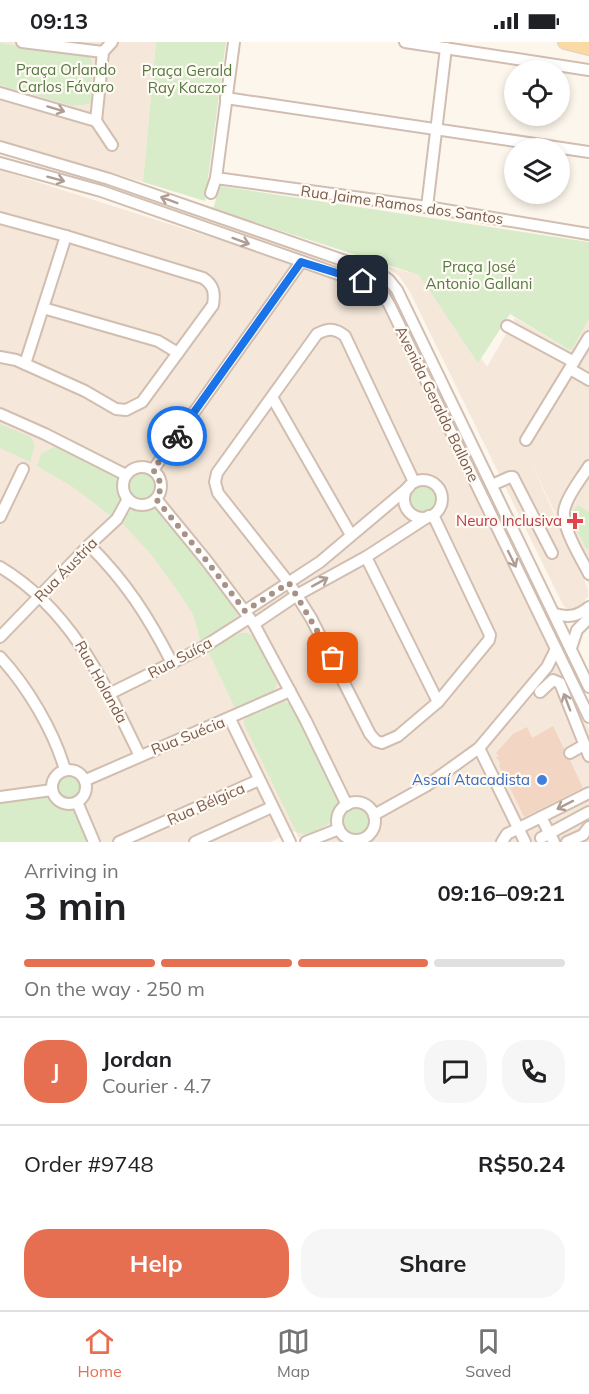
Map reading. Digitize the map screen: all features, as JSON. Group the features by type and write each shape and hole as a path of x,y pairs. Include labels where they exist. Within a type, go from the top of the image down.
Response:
{"main road":[{"path":"565,42 589,48"}],"street":[{"path":"22,42 104,52"},
{"path":"96,122 104,52 112,42"},
{"path":"211,193 216,178 234,42"},
{"path":"405,42 589,70"},
{"path":"427,207 446,48"},
{"path":"0,93 96,122 112,145"},
{"path":"226,98 589,152"},
{"name":"Avenida Geraldo Ballone","path":"0,147 109,179 377,272 389,280 397,290 589,687"},
{"name":"Avenida Geraldo Ballone","path":"0,163 101,191 301,262 363,281 383,294 589,717"},
{"name":"Rua Jaime Ramos dos Santos","path":"216,178 427,207 589,234"},
{"path":"0,218 203,278 210,282 213,288 213,305 142,402 126,410 116,409 85,391 25,364 0,357"},
{"path":"25,364 66,236"},
{"path":"153,470 301,262"},
{"path":"43,308 158,341 178,353"},
{"path":"507,326 572,365 589,380"},
{"path":"411,484 345,336 337,330 326,329 317,334 217,473 215,482 218,493 297,595 370,734 376,741 382,743 389,741 438,702 489,640 490,635 431,516"},
{"path":"526,440 589,337"},
{"path":"273,397 351,534"},
{"path":"0,414 126,475"},
{"path":"589,466 565,505 563,513 567,530 589,574"},
{"path":"138,467 153,470 160,481 159,494 156,499 145,505 133,503 123,489 126,475 138,467"},
{"path":"0,517 23,469"},
{"path":"492,485 513,477 552,553"},
{"path":"426,480 437,486 442,498 441,505 431,516 366,557 249,618 411,484 426,480"},
{"path":"411,484 404,498 408,509 417,517 431,516"},
{"name":"Rua Áustria","path":"0,637 117,519 128,499"},
{"path":"156,499 206,560 249,618 290,691 347,805"},
{"path":"89,545 131,592 148,617 172,663"},
{"path":"366,557 438,702"},
{"name":"Rua Holanda","path":"0,567 39,597 76,636 110,694 140,756"},
{"path":"555,614 572,616 581,614 589,607"},
{"name":"Rua Suíça","path":"110,694 202,648 249,618"},
{"path":"571,648 575,634 586,621"},
{"path":"374,815 426,786 479,748 547,667 556,649"},
{"path":"0,657 30,694 61,756 65,770"},
{"path":"547,667 565,667"},
{"path":"540,692 553,680 560,683 589,756"},
{"name":"Rua Suécia","path":"86,780 290,691"},
{"path":"230,719 290,842"},
{"path":"570,753 584,745"},
{"path":"479,748 525,842"},
{"path":"65,770 77,771 86,780 85,795 77,802 69,804 62,802 52,790 56,775 65,770"},
{"name":"Rua Bélgica","path":"119,842 259,780"},
{"path":"1,796 52,790"},
{"path":"502,842 507,834 589,793"},
{"path":"77,802 94,842"},
{"path":"358,802 372,810 374,815 374,827 368,840 351,839 342,834 339,829 338,818 347,805 358,802"},
{"path":"195,842 272,807"},
{"path":"542,817 548,838 589,812"},
{"path":"567,842 584,835 589,827"},
{"path":"306,842 339,829"},
{"path":"583,842 589,838"}],"shaded area":[{"path":"0,42 156,42 143,182 0,140"},
{"path":"0,170 366,287 381,296 589,729 589,842 301,842 295,831 270,842 0,842"},
{"path":"389,267 419,275 431,285 487,367 515,318 571,351 589,319 589,585 529,458 588,589 588,597 577,609 567,609 563,605 410,292 399,276"}],"green space":[{"name":"Praça Gerald Ray Kaczor","path":"156,42 226,42 205,201 143,182"},
{"name":"Praça Orlando Carlos Fávaro","path":"0,43 89,56 93,66 91,101 89,104 73,106 0,85"},
{"name":"Praça José Antonio Gallani","path":"220,186 589,242 589,319 571,351 510,314 478,363 419,275 213,209"},
{"path":"0,424 31,437 35,446 30,462 0,448"},
{"path":"54,447 95,459 124,479 123,489 128,499 111,516 73,487 37,466 41,454"},
{"path":"142,471 152,476 157,486 152,496 142,501 132,496 127,486 132,476"},
{"path":"423,484 433,488 437,498 433,508 423,512 413,508 409,498 413,488"},
{"path":"578,505 589,512 587,550 573,524 574,509"},
{"path":"158,509 245,611 201,642 193,614 175,587 150,553 120,521 132,510"},
{"path":"241,633 248,633 253,637 276,677 277,684 274,691 236,710 207,649"},
{"path":"283,701 295,707 340,797 332,822 308,835 296,832 244,724 245,717"},
{"path":"69,774 78,777 81,786 78,795 69,798 60,795 57,786 60,777"},
{"path":"50,795 61,806 68,809 76,808 89,842 0,842 0,801"},
{"path":"356,806 367,810 371,821 367,832 356,836 345,832 341,821 345,810"}],"building":[{"name":"Assaí Atacadista","path":"553,726 564,749 563,756 570,760 583,788 524,817 499,766 500,763 496,757 499,756 496,753 513,734 527,727 532,738"}],"way so far":[{"path":"177,436 153,470 161,487 156,499 245,611 289,583 333,658"}],"place":[{"name":"Neuro Inclusiva","path":"575,521"},
{"name":"Assaí Atacadista","path":"542,780"}],"route":[{"path":"177,436 301,262 363,281"}]}
